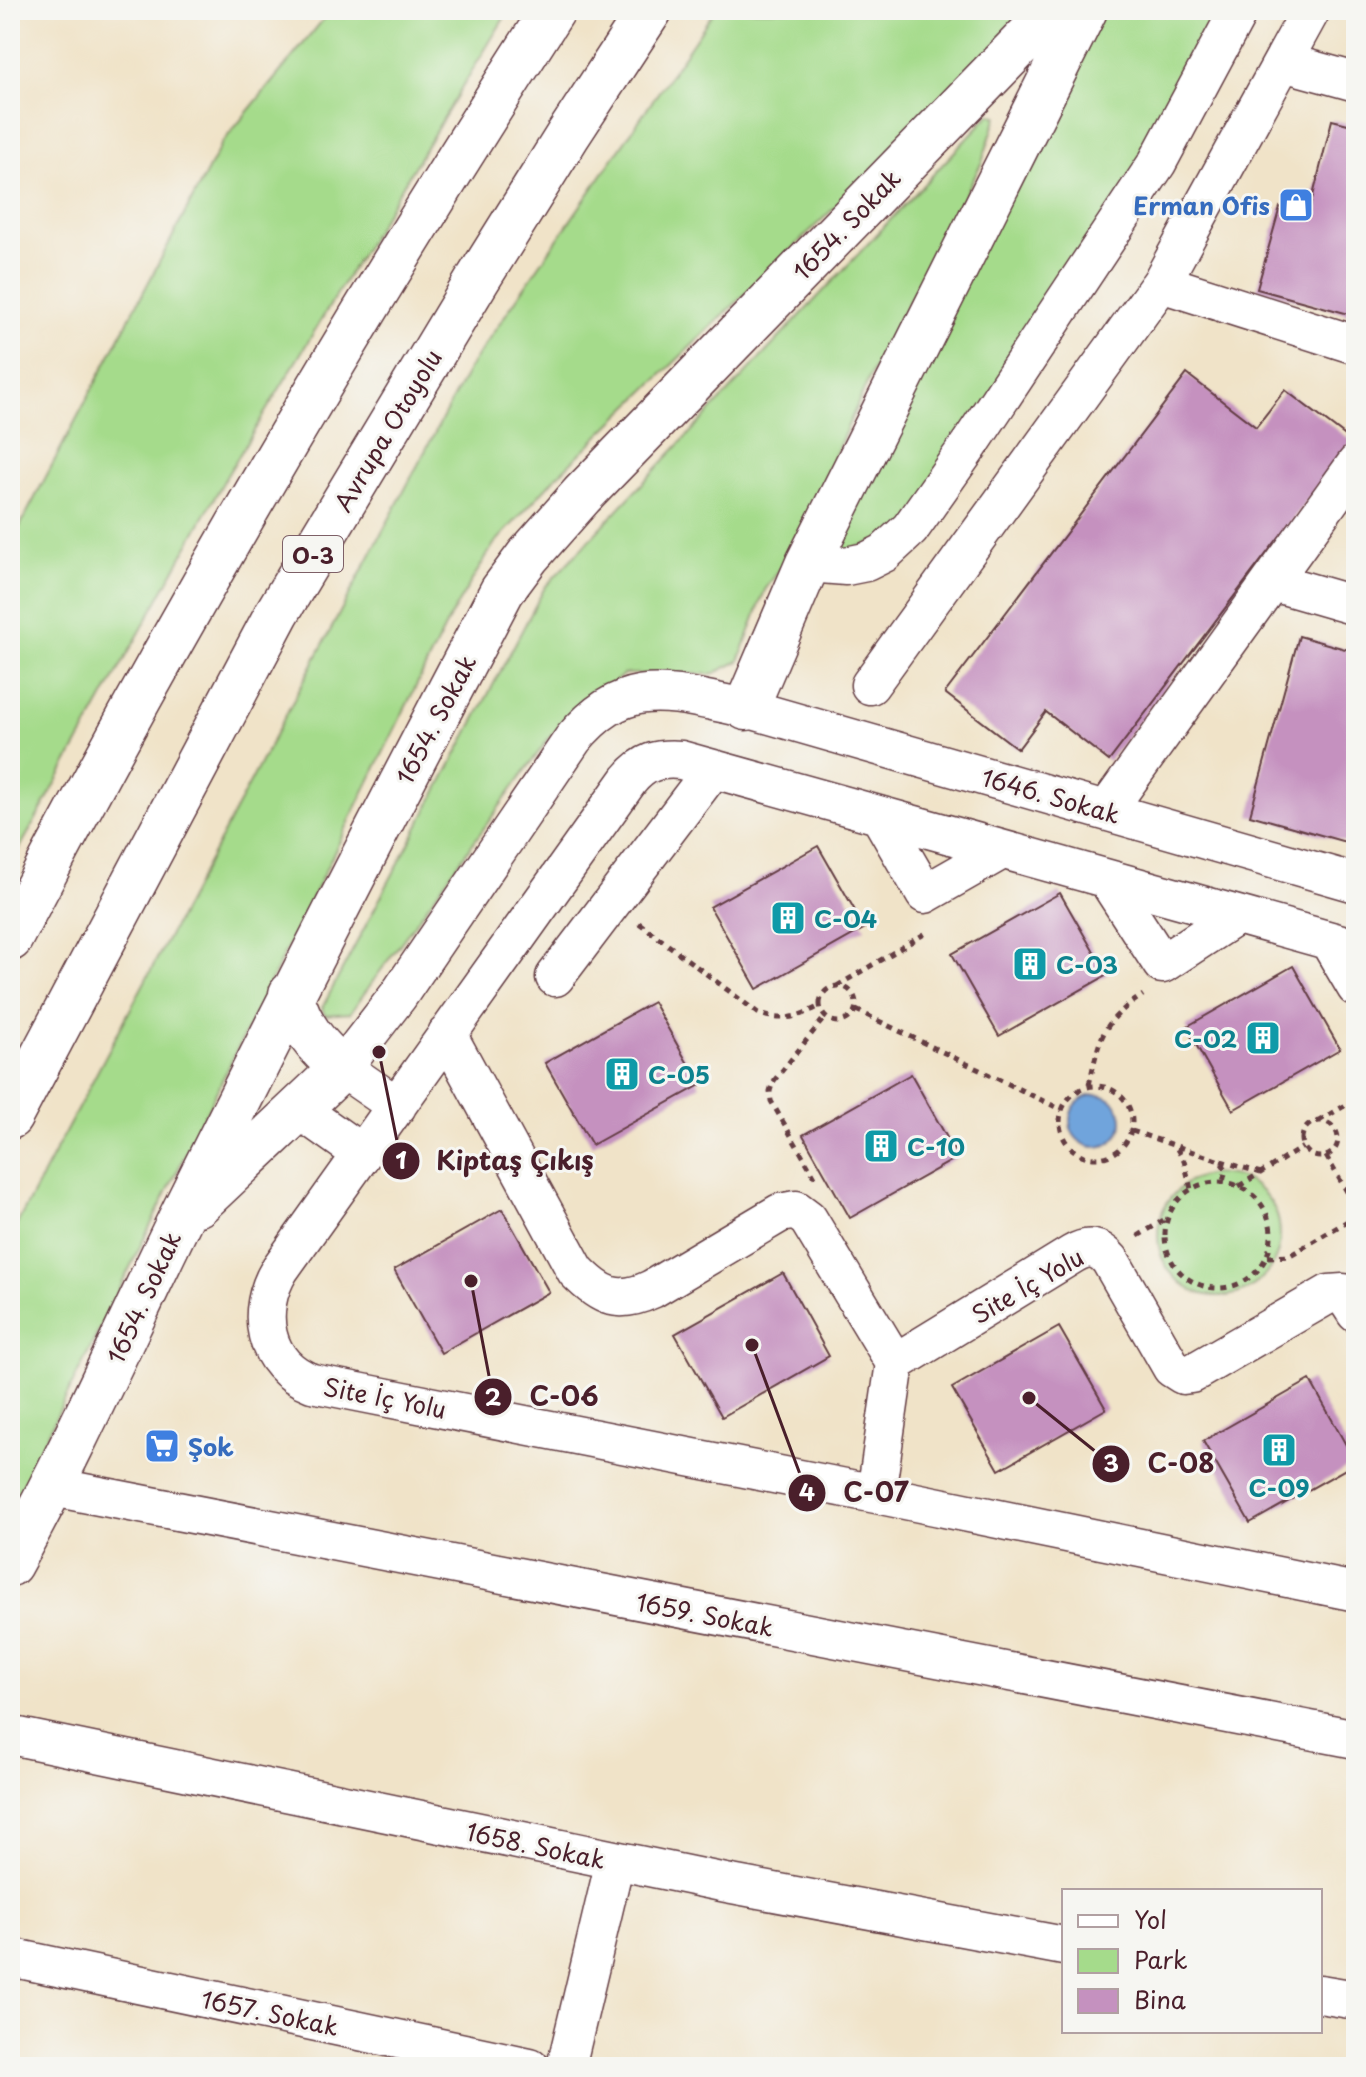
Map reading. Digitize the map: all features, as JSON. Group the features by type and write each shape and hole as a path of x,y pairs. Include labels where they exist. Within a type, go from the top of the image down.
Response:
{"main road":[{"path":"10,939 91,785 350,334 553,10"},
{"name":"Avrupa Otoyolu","path":"10,1117 277,613 494,253 650,10"},
{"name":"1654. Sokak","path":"10,1564 53,1487 178,1222 291,994 502,591 528,556 582,495 1054,10"},
{"path":"746,708 808,563 1085,10"},
{"path":"178,1222 342,1068 315,1044 302,1026 291,994"}],"street":[{"path":"808,563 846,566 866,562 884,553 910,529 1157,163 1239,10"},
{"path":"870,685 1161,283 1311,10"},
{"path":"1283,62 1356,82"},
{"path":"1161,283 1356,345"},
{"path":"1106,811 1356,464"},
{"path":"1273,582 1356,606"},
{"name":"1646. Sokak","path":"342,1068 398,996 573,739 598,712 627,697 658,694 746,708 1356,883"},
{"name":"Site İç Yolu","path":"1356,987 1342,945 681,760 651,761 638,768 280,1269 265,1308 265,1327 270,1347 287,1370 312,1383 1356,1592"},
{"path":"555,977 713,769"},
{"path":"880,816 925,894 1002,850"},
{"path":"1107,879 1162,964 1237,915"},
{"path":"447,1034 576,1271 597,1290 619,1299 642,1294 780,1213 796,1210 808,1219 895,1363 876,1494"},
{"path":"342,1068 397,1106"},
{"path":"300,1110 362,1154"},
{"name":"Site İç Yolu","path":"895,1363 1088,1247 1096,1248 1110,1260 1172,1368 1183,1375 1191,1374 1329,1294 1343,1293 1356,1313"},
{"name":"1659. Sokak","path":"53,1487 1356,1739"},
{"name":"1658. Sokak","path":"10,1735 615,1861 1062,1946"},
{"path":"566,2067 615,1861"},
{"name":"1657. Sokak","path":"10,1957 530,2067"},
{"path":"1322,1994 1356,2000"}],"path":[{"path":"612,901 758,1013 770,1018 787,1019 820,1006"},
{"path":"837,986 853,992 857,1003 849,1019 837,1022 825,1017 820,1006 822,995 928,931"},
{"path":"1089,1086 1098,1047 1107,1025 1121,1009 1170,978 1162,964"},
{"path":"856,1010 1062,1110"},
{"path":"808,1219 831,1205 771,1101 770,1091 773,1082 825,1017"},
{"path":"1089,1086 1102,1086 1124,1098 1133,1120 1132,1131 1119,1150 1098,1159 1076,1153 1062,1135 1060,1123 1067,1099 1077,1090 1089,1086"},
{"path":"1318,1121 1330,1124 1337,1133 1337,1145 1326,1156 1312,1156 1303,1147 1304,1130 1308,1125 1356,1099"},
{"path":"1132,1131 1176,1148 1261,1173"},
{"path":"1239,1186 1303,1147"},
{"path":"1176,1148 1184,1161 1191,1189"},
{"path":"1326,1156 1356,1207"},
{"path":"1220,1161 1226,1169 1223,1182"},
{"path":"1223,1182 1239,1186 1254,1195 1265,1208 1271,1224 1272,1240 1268,1257 1259,1271 1246,1282 1229,1288 1210,1289 1192,1283 1178,1271 1168,1255 1165,1236 1168,1217 1177,1201 1191,1189 1207,1183 1223,1182"},
{"path":"1268,1257 1289,1256 1356,1216"}],"green space":[{"path":"331,10 509,10 226,477 10,866 10,545 222,143"},
{"path":"715,10 1030,10 957,89 556,477 494,544 451,615 10,1511 10,1237 469,368"},
{"path":"1085,10 1239,10 908,531 808,563"},
{"path":"990,114 997,116 982,162 871,374 792,552 765,590 739,661 713,674 624,674 552,734 350,1013 325,1015 322,1008 545,587"},
{"path":"1219,1174 1242,1179 1262,1192 1275,1212 1280,1235 1275,1258 1262,1278 1242,1291 1219,1296 1196,1291 1176,1278 1163,1258 1158,1235 1163,1212 1176,1192 1196,1179"}],"water":[{"path":"1096,1095 1114,1103 1122,1121 1114,1139 1096,1147 1078,1139 1070,1121 1078,1103"}],"building":[{"path":"1332,120 1356,126 1356,316 1257,289 1280,207 1308,216"},
{"path":"1187,374 1256,427 1285,390 1352,441 1109,761 1046,712 1018,749 945,693"},
{"path":"1299,636 1356,652 1356,845 1250,815"},
{"name":"C-04","path":"818,846 865,928 757,989 710,907"},
{"name":"C-03","path":"1060,893 1107,975 999,1036 952,954"},
{"name":"C-02","path":"1293,966 1340,1049 1233,1110 1186,1027"},
{"name":"C-05","path":"653,1002 700,1085 592,1145 545,1063"},
{"name":"C-10","path":"911,1074 958,1157 850,1218 803,1135"},
{"path":"502,1209 549,1292 441,1353 394,1270"},
{"path":"783,1273 829,1356 722,1417 675,1334"},
{"path":"1059,1327 1106,1409 999,1470 952,1388"},
{"name":"C-09","path":"1310,1380 1356,1463 1250,1523 1203,1441"}],"place":[{"name":"Erman Ofis","path":"1296,205"},
{"name":"C-04","path":"788,918"},
{"name":"C-03","path":"1030,964"},
{"name":"C-02","path":"1263,1038"},
{"name":"Kiptaş Çıkış","path":"379,1052"},
{"name":"C-05","path":"622,1074"},
{"name":"C-10","path":"881,1146"},
{"name":"C-06","path":"471,1281"},
{"name":"C-07","path":"752,1345"},
{"name":"C-08","path":"1029,1398"},
{"name":"Şok","path":"162,1446"},
{"name":"C-09","path":"1279,1450"}]}
